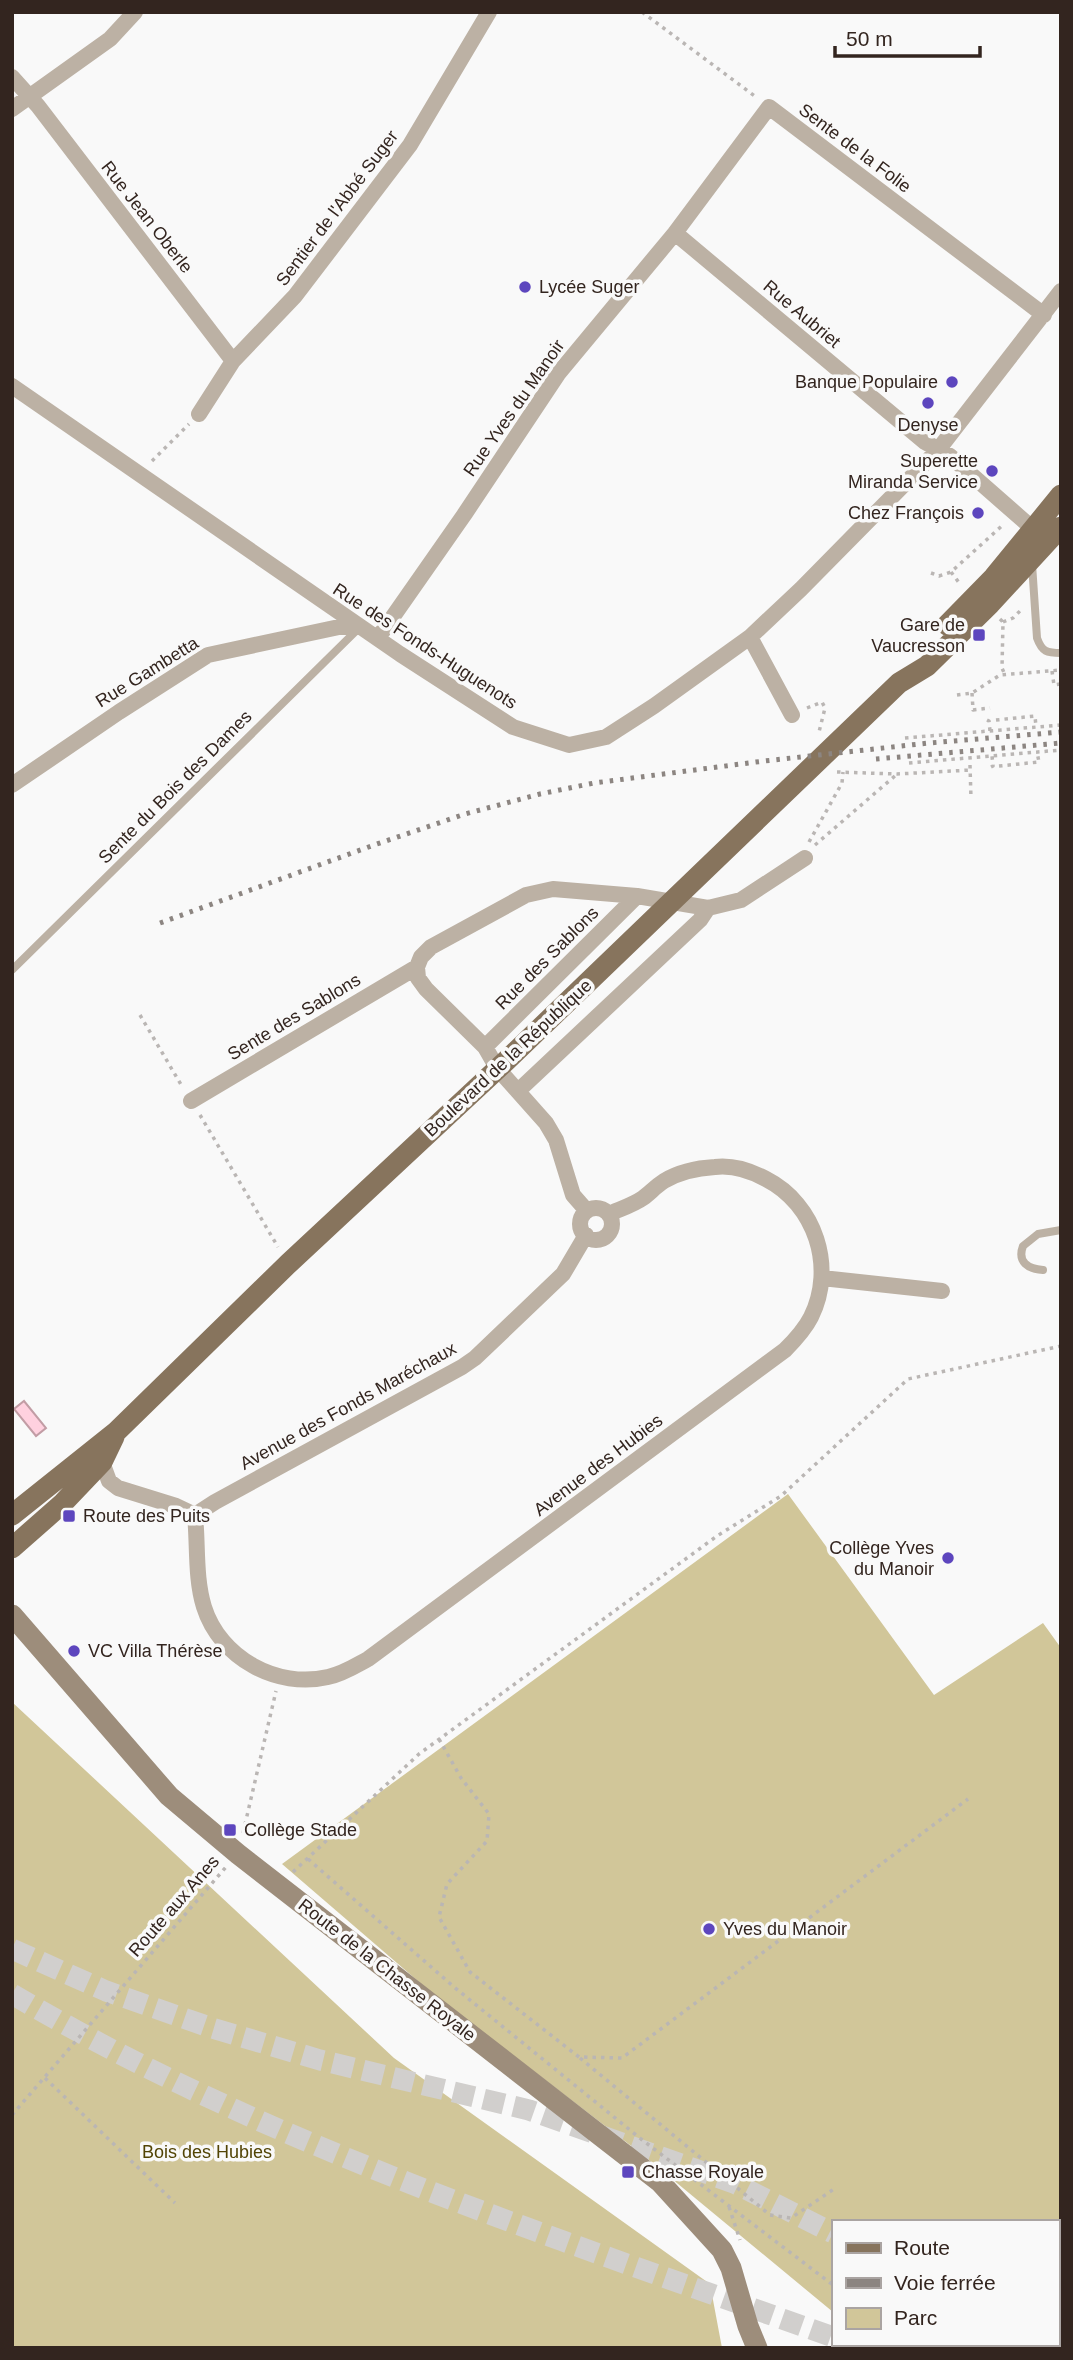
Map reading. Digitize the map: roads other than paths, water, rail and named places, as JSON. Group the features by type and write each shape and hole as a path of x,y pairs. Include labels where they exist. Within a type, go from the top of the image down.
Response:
{"main road":[{"name":"Boulevard de la République","path":"12,1516 116,1432 288,1264 502,1064 899,683 916,658 991,580 1061,495"},
{"name":"Boulevard de la République","path":"899,683 927,666 1032,561 1061,527"},
{"name":"Boulevard de la République","path":"12,1548 63,1503 102,1462 116,1432"}],"street":[{"path":"12,108 110,39 135,12"},
{"name":"Sentier de l'Abbé Suger","path":"199,414 233,360 295,296 410,145 489,12"},
{"name":"Rue Jean Oberle","path":"12,77 38,106 233,360"},
{"name":"Rue Yves du Manoir","path":"377,638 558,374 675,233 769,107"},
{"name":"Sente de la Folie","path":"769,107 1044,314"},
{"name":"Rue Aubriet","path":"675,233 915,434 950,456 1032,528"},
{"name":"Rue des Fonds-Huguenots","path":"12,386 377,638 513,727 569,745 606,737 750,637 938,450 1061,290"},
{"path":"1032,561 1032,528 1061,527"},
{"name":"Rue Gambetta","path":"12,785 208,655 339,627 360,626"},
{"path":"750,637 792,715"},
{"path":"518,1091 700,920 708,908 741,900 805,854"},
{"name":"Rue des Sablons","path":"417,967 421,957 431,947 526,895 554,889 637,896 708,908"},
{"name":"Rue des Sablons","path":"485,1047 637,896"},
{"path":"417,967 418,978 426,989 502,1064 518,1091 547,1123 556,1140 573,1195 587,1211"},
{"name":"Sente des Sablons","path":"191,1101 417,967"},
{"name":"Avenue des Hubies","path":"195,1516 199,1582 204,1607 213,1628 230,1649 249,1664 279,1677 326,1678 343,1673 368,1660 785,1350 811,1317 822,1278 821,1255 816,1235 802,1208 780,1187 756,1174 731,1167 693,1169 663,1182 642,1199 609,1214"},
{"path":"596,1208 609,1214 612,1224 609,1233 595,1239 586,1236 580,1223 587,1211 596,1208"},
{"name":"Avenue des Fonds Maréchaux","path":"195,1516 215,1502 468,1363 563,1274 586,1236"},
{"path":"822,1278 942,1291"},
{"path":"102,1462 109,1481 118,1488 176,1506 195,1516"},
{"name":"Route de la Chasse Royale","path":"12,1615 169,1797 278,1886 660,2182 722,2250 731,2268 748,2337 757,2348"}],"lane":[{"path":"1032,561 1040,648 1047,653 1061,653"},
{"name":"Sente du Bois des Dames","path":"12,970 360,626"},
{"path":"1043,1270 1035,1270 1024,1264 1021,1259 1023,1246 1038,1234 1061,1230"}],"tunnel":[{"path":"12,1949 106,1991 212,2028 320,2060 529,2110 734,2183 832,2232"},
{"path":"12,1994 109,2048 209,2098 311,2143 518,2225 832,2337"},
{"path":"858,2346 863,2348"}],"railway":[{"path":"160,923 465,814 540,794 594,783 764,761 1061,732"},
{"path":"876,759 1061,743"}],"place":[{"name":"Lycée Suger","path":"525,287"},
{"name":"Banque Populaire","path":"952,382"},
{"name":"Denyse","path":"928,403"},
{"name":"Superette Miranda Service","path":"992,471"},
{"name":"Chez François","path":"978,513"},
{"name":"Gare de Vaucresson","path":"979,635"},
{"name":"Route des Puits","path":"69,1516"},
{"name":"Collège Yves du Manoir","path":"948,1558"},
{"name":"VC Villa Thérèse","path":"74,1651"},
{"name":"Collège Stade","path":"230,1830"},
{"name":"Yves du Manoir","path":"709,1929"},
{"name":"Chasse Royale","path":"628,2172"}],"park label":[{"name":"Bois des Hubies","path":"207,2152"}]}
